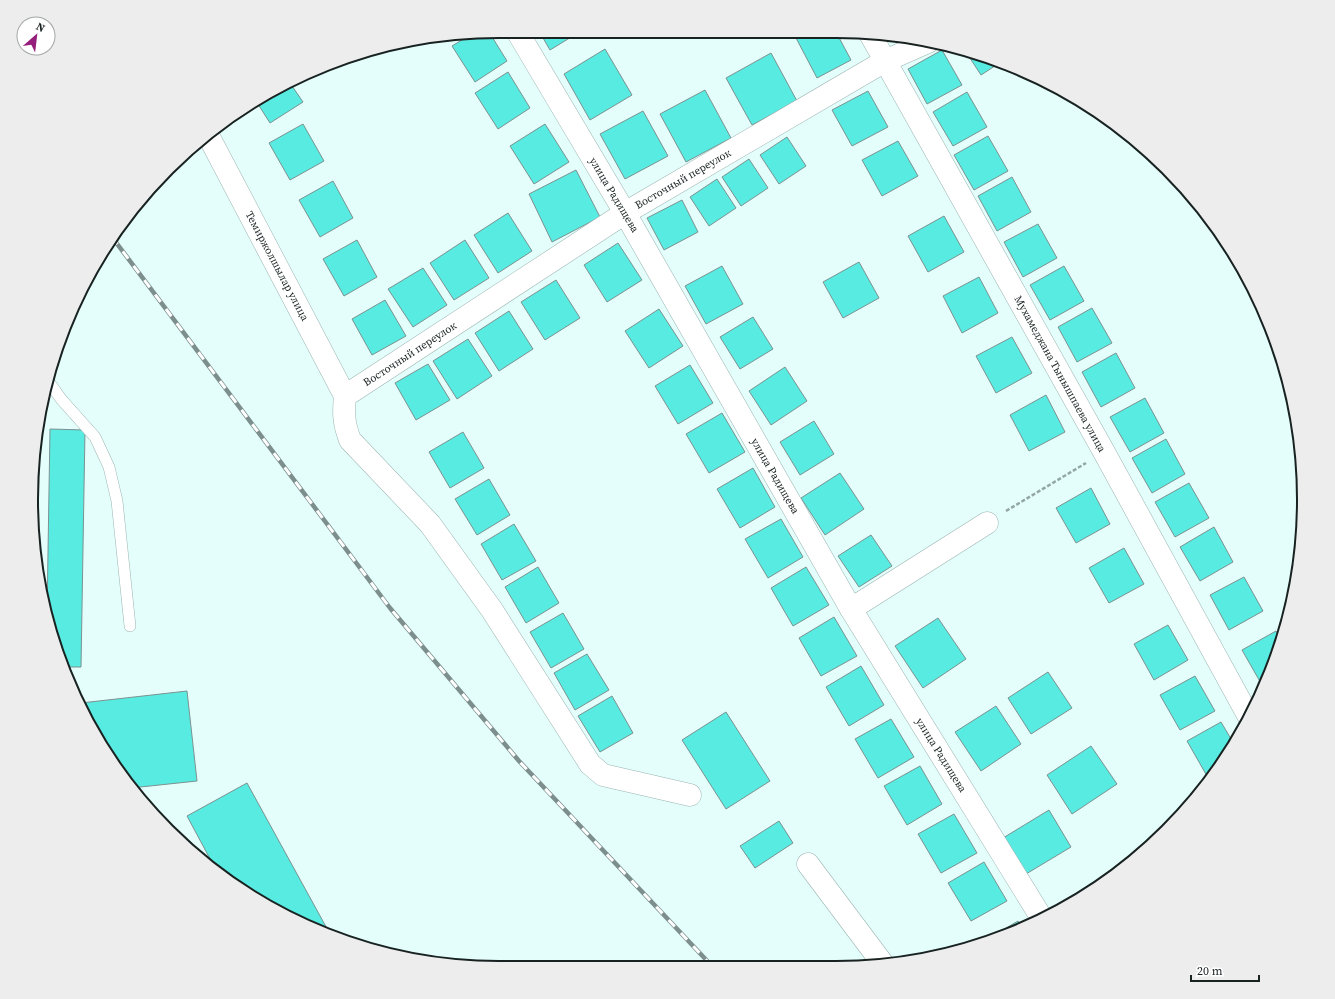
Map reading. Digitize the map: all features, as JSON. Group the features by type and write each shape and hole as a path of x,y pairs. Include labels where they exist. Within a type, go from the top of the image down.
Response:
{"street":[{"name":"улица Радищева","path":"521,38 625,213 851,609 1039,914"},
{"name":"Мухамеджана Тынышпаева улица","path":"874,40 1104,452 1245,711"},
{"name":"Восточный переулок","path":"345,396 625,213 886,61 919,46"},
{"name":"Темиржолшылар улица","path":"211,139 345,396"},
{"path":"345,396 343,410 345,424 350,440 430,524 492,610 590,764 602,775 690,795"},
{"path":"851,609 987,523"},
{"path":"808,864 879,959"}],"lane":[{"path":"52,387 60,399 95,437 109,467 117,501 130,626"}],"path":[{"path":"987,523 1104,452"}],"building":[{"path":"493,38 507,61 475,82 452,46 462,40"},
{"path":"543,38 570,38 550,50"},
{"path":"796,38 839,38 851,60 817,78"},
{"path":"605,49 632,95 590,120 564,74"},
{"path":"943,51 962,85 927,104 908,69"},
{"path":"771,53 797,101 752,125 726,78"},
{"path":"970,58 995,66 981,75"},
{"path":"508,72 530,108 498,129 475,93"},
{"path":"293,87 303,102 270,123 259,106"},
{"path":"705,90 731,138 686,162 660,114"},
{"path":"868,91 888,127 852,146 832,110"},
{"path":"967,92 987,127 953,146 933,112"},
{"path":"643,111 668,156 625,179 600,134"},
{"path":"303,124 324,161 290,180 269,143"},
{"path":"545,124 569,162 534,184 510,146"},
{"path":"988,136 1008,171 974,190 954,155"},
{"path":"787,137 806,166 779,184 760,155"},
{"path":"898,141 918,176 882,196 862,160"},
{"path":"749,159 768,188 741,206 722,177"},
{"path":"576,170 600,217 552,242 529,194"},
{"path":"1012,177 1031,212 997,231 978,196"},
{"path":"717,179 736,208 709,226 690,197"},
{"path":"333,181 353,218 320,237 299,200"},
{"path":"682,200 698,232 664,250 647,218"},
{"path":"508,213 532,251 498,273 474,235"},
{"path":"944,216 964,252 928,272 908,236"},
{"path":"1038,224 1057,258 1023,277 1004,242"},
{"path":"357,240 377,277 344,296 323,259"},
{"path":"465,240 489,278 454,300 430,263"},
{"path":"618,243 642,280 607,302 584,265"},
{"path":"859,262 879,298 843,318 823,282"},
{"path":"722,266 743,304 706,324 685,286"},
{"path":"1064,266 1084,301 1050,320 1030,285"},
{"path":"423,268 447,305 413,327 388,289"},
{"path":"979,277 998,313 962,333 943,296"},
{"path":"556,280 580,318 545,340 521,302"},
{"path":"385,300 406,336 372,355 352,319"},
{"path":"1092,308 1112,343 1077,362 1058,327"},
{"path":"659,309 683,346 649,368 625,331"},
{"path":"509,311 533,349 499,371 475,333"},
{"path":"753,317 773,349 740,369 720,337"},
{"path":"1012,337 1032,373 996,393 976,356"},
{"path":"468,339 492,376 457,399 433,361"},
{"path":"1116,353 1135,388 1101,407 1082,372"},
{"path":"428,364 450,400 416,420 395,383"},
{"path":"690,365 713,403 678,424 655,386"},
{"path":"785,367 807,401 771,425 749,391"},
{"path":"1046,395 1065,432 1029,451 1010,415"},
{"path":"1145,398 1164,433 1130,452 1110,417"},
{"path":"722,413 745,452 709,473 686,434"},
{"path":"814,421 834,454 800,475 780,442"},
{"path":"50,429 85,430 81,667 69,667 62,648 47,592"},
{"path":"463,432 484,468 450,488 429,452"},
{"path":"1166,439 1185,474 1152,493 1132,458"},
{"path":"753,468 775,507 740,528 717,489"},
{"path":"840,473 864,509 825,535 801,498"},
{"path":"489,479 510,515 477,535 455,499"},
{"path":"1189,483 1209,518 1175,537 1155,502"},
{"path":"1091,488 1110,524 1076,543 1056,508"},
{"path":"781,519 803,557 768,578 745,539"},
{"path":"514,524 536,561 502,580 481,544"},
{"path":"1214,527 1233,562 1200,581 1180,547"},
{"path":"871,535 892,566 859,587 838,556"},
{"path":"1124,548 1144,584 1109,603 1089,568"},
{"path":"538,567 559,603 526,623 505,587"},
{"path":"806,567 829,605 793,626 771,588"},
{"path":"1244,577 1263,611 1229,630 1210,595"},
{"path":"563,613 584,649 551,668 530,632"},
{"path":"834,617 857,656 821,676 799,638"},
{"path":"938,618 966,659 923,688 895,646"},
{"path":"1168,625 1188,660 1154,680 1134,644"},
{"path":"1276,631 1277,633 1273,648 1260,681 1242,650"},
{"path":"587,654 609,690 575,710 554,673"},
{"path":"861,666 884,705 849,726 826,687"},
{"path":"1048,672 1072,708 1031,734 1008,698"},
{"path":"1195,676 1215,711 1180,730 1160,695"},
{"path":"187,691 197,781 139,787 116,756 85,703"},
{"path":"612,696 633,733 600,752 578,716"},
{"path":"996,706 1021,744 981,771 955,732"},
{"path":"726,712 770,781 726,809 682,740"},
{"path":"891,719 914,757 878,778 855,739"},
{"path":"1221,722 1230,738 1206,774 1187,741"},
{"path":"1091,746 1117,784 1072,814 1047,775"},
{"path":"920,766 942,804 907,825 884,786"},
{"path":"247,783 326,927 269,899 219,866 210,858 187,816"},
{"path":"1049,810 1071,847 1026,874 1003,838"},
{"path":"954,814 977,853 941,873 918,834"},
{"path":"779,821 793,843 755,868 740,846"},
{"path":"984,862 1007,901 971,921 948,883"},
{"path":"1018,921 1019,923 1012,926 1004,929"}],"railway":[{"path":"116,243 390,608 519,761 707,961"}]}
